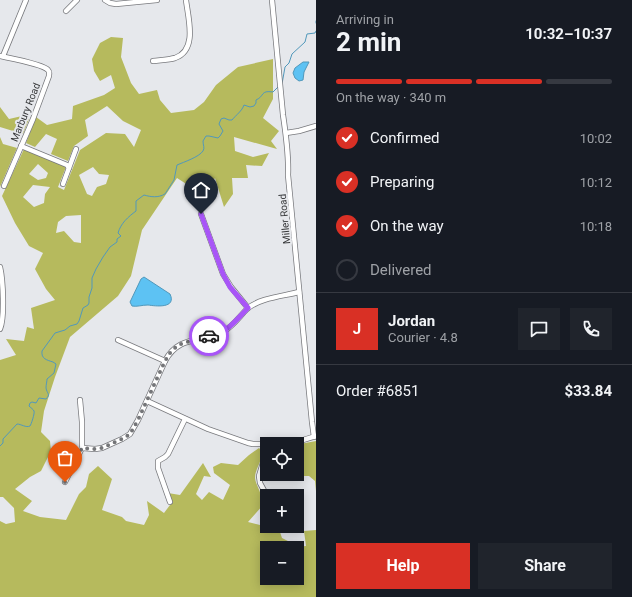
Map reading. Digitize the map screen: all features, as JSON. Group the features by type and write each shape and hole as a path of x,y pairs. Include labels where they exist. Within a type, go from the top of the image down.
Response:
{"street":[{"path":"1,56 26,0"},
{"path":"66,11 77,0"},
{"path":"105,0 116,4 157,0"},
{"path":"153,61 175,58 182,54 187,48 190,37 186,0"},
{"name":"Miller Road","path":"272,0 282,108 286,133 288,175 299,292 312,422 315,437"},
{"name":"Marbury Road","path":"1,56 46,68 50,73 4,186"},
{"path":"286,133 316,126"},
{"path":"21,146 67,165 69,168"},
{"path":"64,184 76,149"},
{"path":"201,214 223,274 230,287 248,308"},
{"path":"0,267 3,317 0,329"},
{"path":"82,448 102,448 126,437 133,430 165,361 170,353 179,345 215,335 227,329 248,308 260,302 299,292"},
{"path":"118,340 165,361"},
{"path":"65,482 82,448 80,400"},
{"path":"147,401 208,429 248,443 260,444"},
{"path":"170,502 158,468 158,461 168,454 184,419"},
{"path":"304,440 315,437"},
{"path":"260,473 260,484 263,489"}],"green space":[{"path":"111,37 123,38 121,57 131,83 139,94 157,90 160,100 171,113 194,110 204,102 216,85 238,67 273,59 273,99 263,118 279,131 271,141 277,149 234,137 235,151 253,157 269,153 262,166 246,165 248,178 232,178 233,194 224,207 215,178 205,196 177,178 142,230 131,276 118,296 70,337 44,411 41,432 50,441 51,451 41,471 30,477 15,489 32,501 23,511 40,517 66,520 79,494 86,487 89,474 98,466 112,479 102,510 122,517 126,521 144,525 149,515 147,501 164,513 170,505 168,493 180,495 203,463 211,477 204,476 196,494 202,500 209,492 223,500 230,485 214,473 213,467 221,463 238,465 259,448 260,461 255,478 260,492 260,508 248,522 260,525 260,533 280,533 282,538 288,541 260,541 260,585 304,585 304,546 306,546 304,531 316,530 316,597 0,597 0,521 6,524 15,522 14,508 3,497 0,497 0,360 16,355 6,339 24,341 27,327 34,329 31,308 55,300 46,289 35,269 43,253 29,246 15,223 2,196 24,149 66,167 58,187 64,190 80,150 106,133 125,134 134,147 141,130 123,121 107,106 85,120 88,136 74,146 68,161 51,154 57,139 46,134 35,147 26,143 36,117 47,125 72,119 73,106 104,95 115,88 111,75 100,81 94,71 92,59 100,43","holes":["38,164 48,173 46,178 38,180 29,174","93,167 99,174 109,175 106,184 97,187 92,196 87,194 79,175","33,185 50,187 45,194 44,203 34,207 23,197","81,215 81,243 74,242 64,231 56,233 58,222 66,216"]},
{"path":"0,107 9,119 22,116 29,119 23,134 0,127"},
{"path":"0,137 3,144 17,148 0,187"},
{"path":"316,441 316,491 315,481 309,476 304,476 304,443"}],"water":[{"path":"303,62 309,62 304,72 303,80 299,81 295,78 293,73 295,68"},
{"path":"144,277 170,294 171,299 168,304 164,306 132,306 130,302 141,279"}],"waterway":[{"path":"282,84 285,67 289,63 292,54 305,42 307,34 315,33 316,31"},
{"path":"0,446 3,443 3,439 17,424 27,427 30,426 34,412 29,406 30,403 36,403 39,398 46,399 48,396 46,388 47,379 54,373 56,364 43,357 42,351 55,333 65,330 70,326 77,324 79,321 83,308 89,303 92,278 96,269 110,247 117,242 117,239 121,236 118,233 123,223 136,211 136,201 144,195 154,197 165,194 174,180 177,165 201,153 204,150 203,141 206,136 218,138 220,136 223,131 219,124 221,119 224,118 232,120 244,105 250,107 254,106 256,100 264,93 273,92 278,87"}],"way so far":[{"path":"65,482 82,448 102,448 113,444 130,434 165,361 173,349 187,342 209,336"}],"route":[{"path":"201,214 220,269 226,281 248,308 227,329 215,335 209,336"}]}
